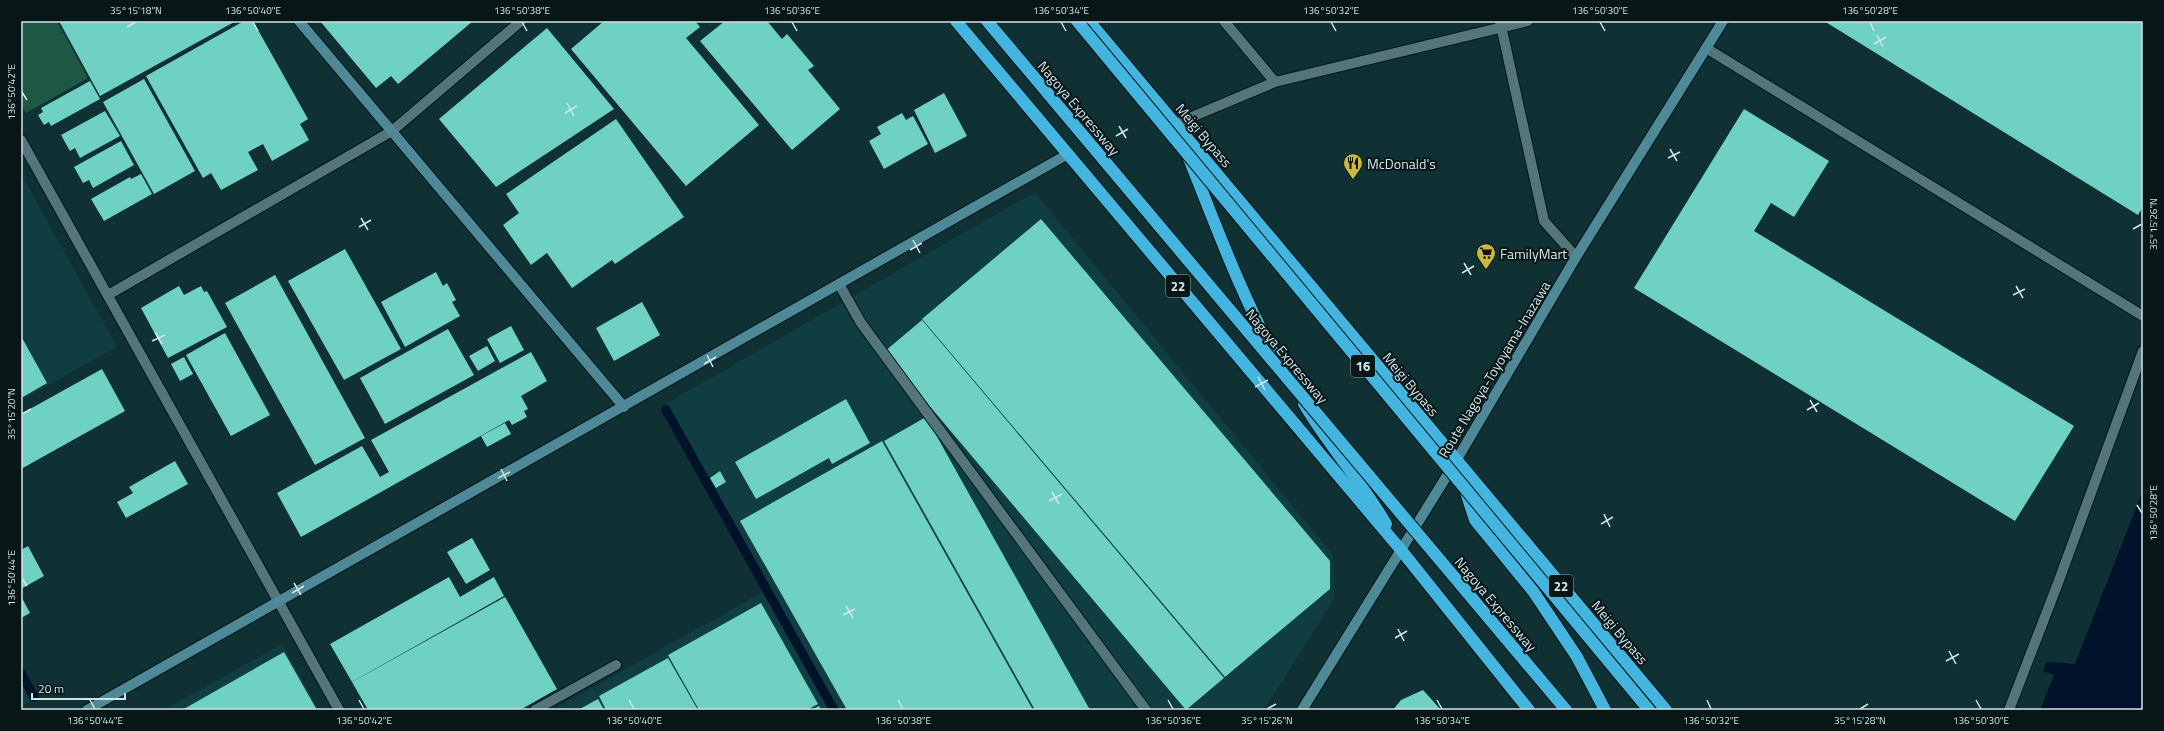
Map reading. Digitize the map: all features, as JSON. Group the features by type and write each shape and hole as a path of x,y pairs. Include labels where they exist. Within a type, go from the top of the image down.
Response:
{"highway":[{"name":"22","path":"956,21 1400,550 1529,710"},
{"name":"Nagoya Expressway","path":"987,21 1566,710"},
{"name":"16","path":"1077,21 1649,710"},
{"name":"Meigi Bypass","path":"1089,21 1666,710"},
{"path":"1175,124 1234,271 1264,337 1321,433 1377,508 1400,550"},
{"path":"1456,461 1475,520 1533,591 1577,657 1605,710"}],"street":[{"path":"300,21 624,407"},
{"path":"108,295 392,131 522,21"},
{"path":"1224,21 1275,82"},
{"path":"1175,124 1275,82 1500,24 1528,21"},
{"name":"Route Nagoya-Toyoyama-Inazawa","path":"1302,710 1456,461 1576,258 1723,21"},
{"path":"1500,24 1544,221 1576,258"},
{"path":"1706,48 2143,316"},
{"path":"21,140 339,710"},
{"path":"86,710 624,407 1068,154"},
{"path":"839,284 861,323 1146,710"},
{"path":"2009,710 2058,583 2143,351"},
{"path":"535,710 616,665"}],"shaded area":[{"path":"21,174 117,347 21,400"},
{"path":"1030,195 1037,195 1333,555 1334,599 1264,710 839,710 667,403"},
{"path":"2143,490 2143,710 2040,710 2054,675 2043,671 2047,662 2075,664"},
{"path":"763,592 830,710 552,710"},
{"path":"282,644 319,710 164,710"},
{"path":"21,680 32,700 21,706"}],"green space":[{"path":"21,21 57,21 88,78 26,113 21,104"}],"building":[{"path":"59,21 236,21 100,96"},
{"path":"244,21 253,21 308,119 300,124 309,140 272,161 263,144 248,152 258,170 221,190 211,173 203,178 146,76"},
{"path":"320,21 473,21 398,84 391,76 376,88"},
{"path":"604,21 695,21 700,27 686,38 759,125 686,186 571,49"},
{"path":"725,21 767,21 782,39 787,34 814,66 808,70 840,109 792,150 700,41"},
{"path":"1824,21 2143,21 2143,207 2138,215"},
{"path":"547,28 614,109 496,187 439,119"},
{"path":"144,79 195,171 154,194 103,102"},
{"path":"90,81 100,99 51,126 49,122 44,125 38,115 43,112 41,108"},
{"path":"944,93 967,136 935,153 914,110"},
{"path":"1744,109 1829,161 1794,217 1771,203 1754,231 2074,426 2015,521 1634,288"},
{"path":"105,111 120,136 80,158 75,148 70,151 61,135"},
{"path":"902,113 906,120 913,116 928,144 884,169 869,141 881,134 877,127"},
{"path":"616,119 684,217 615,264 612,260 572,288 547,253 531,265 503,225 519,213 506,194"},
{"path":"121,141 134,165 93,188 89,180 83,183 74,167"},
{"path":"141,174 152,194 104,221 91,199 130,177 131,179"},
{"path":"1041,219 1330,561 1330,589 1225,677 922,319"},
{"path":"345,249 401,349 344,380 288,281"},
{"path":"436,272 443,286 447,283 456,300 452,302 460,316 405,347 381,302"},
{"path":"275,275 365,438 315,465 225,303"},
{"path":"179,286 184,295 201,286 204,292 207,291 227,327 168,358 141,308"},
{"path":"642,302 660,335 614,361 596,328"},
{"path":"922,320 1224,678 1186,710 884,352"},
{"path":"511,326 524,350 500,363 487,339"},
{"path":"448,329 474,375 385,424 360,378"},
{"path":"225,333 270,415 231,436 186,355"},
{"path":"21,336 47,383 23,397 21,393"},
{"path":"487,346 495,361 478,371 469,356"},
{"path":"531,352 547,381 521,396 528,409 524,411 527,417 512,425 509,420 301,537 277,493 362,446 380,477 389,472 371,440"},
{"path":"184,357 193,374 180,381 171,364"},
{"path":"102,369 125,411 21,469 21,414"},
{"path":"846,399 870,443 832,464 829,458 756,499 735,462"},
{"path":"926,417 1090,710 1035,710 884,441"},
{"path":"505,423 511,434 487,447 481,436"},
{"path":"882,441 1033,710 847,710 740,521"},
{"path":"175,461 188,484 126,518 117,502 133,493 129,487"},
{"path":"720,471 726,482 716,488 710,478"},
{"path":"472,538 490,570 466,584 447,552"},
{"path":"28,546 44,576 21,589 21,550"},
{"path":"449,577 460,597 494,577 504,596 352,682 330,644"},
{"path":"21,596 30,613 21,618"},
{"path":"505,597 557,689 520,710 368,710 352,682"},
{"path":"761,603 818,704 807,710 699,710 668,655"},
{"path":"284,652 317,710 182,710"},
{"path":"668,658 698,710 606,710 599,696"},
{"path":"1423,690 1441,710 1393,710 1401,700"},
{"path":"598,699 604,710 578,710"},
{"path":"819,706 821,710 811,710"}],"waterway":[{"path":"666,410 834,710"},
{"path":"21,673 34,697"}],"place":[{"name":"McDonald's","path":"1353,180"},
{"name":"FamilyMart","path":"1486,270"}]}
